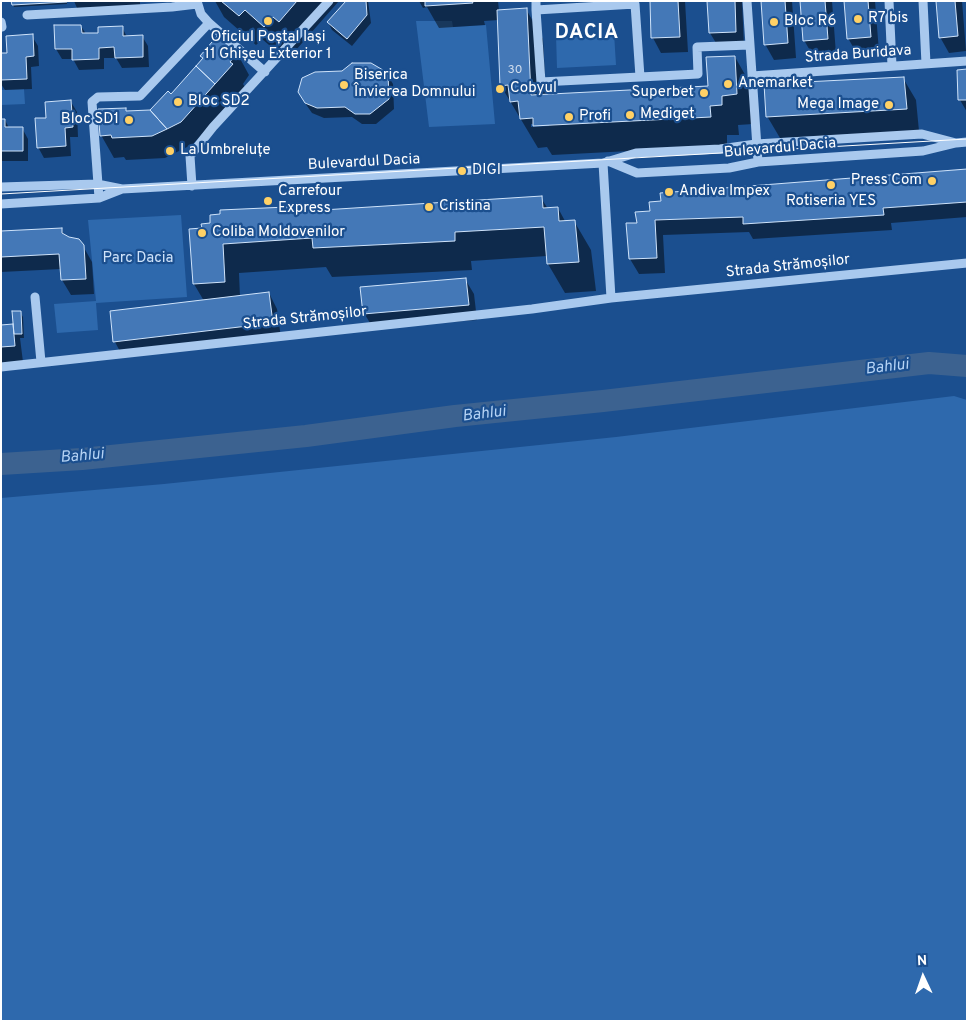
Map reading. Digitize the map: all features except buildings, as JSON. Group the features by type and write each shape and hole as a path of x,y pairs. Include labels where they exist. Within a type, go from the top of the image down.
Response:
{"street":[{"path":"192,186 190,156 329,1"},
{"path":"747,1 758,162"},
{"path":"889,1 892,66"},
{"path":"923,1 926,64"},
{"path":"27,16 172,8 197,2 201,14 209,23 265,72"},
{"path":"640,77 635,3 536,6 541,82 640,77 698,74 697,47 749,45"},
{"path":"1,22 2,27"},
{"path":"98,198 92,102 98,97 140,96 209,23"},
{"name":"Strada Buridava","path":"752,76 967,61"},
{"name":"Bulevardul Dacia","path":"1,187 97,184 122,189 192,186 606,162 636,154 720,149 756,144 922,134 956,143"},
{"name":"Bulevardul Dacia","path":"606,162 637,173 729,168 758,162 923,151 967,142"},
{"path":"606,162 611,298"},
{"name":"Bulevardul Dacia","path":"1,204 98,198 122,189"},
{"name":"Strada Strămoșilor","path":"1,367 532,309 611,298 967,263"},
{"path":"35,297 41,362"}],"green space":[{"path":"416,21 452,21 453,27 486,25 495,124 429,127"},
{"path":"614,33 616,65 557,68 556,35"},
{"path":"24,89 25,104 1,105 1,90"},
{"name":"Parc Dacia","path":"181,215 187,297 96,303 98,330 57,333 54,304 96,301 88,220"},
{"path":"954,396 967,400 967,1021 1,1021 1,498 164,484 616,437"}],"waterway":[{"name":"Bahlui","path":"1,464 82,459 306,436 455,416 603,401 929,363 967,366"}],"tram line":[{"path":"1,194 967,139"}],"place":[{"name":"R7 bis","path":"858,19"},
{"name":"Oficiul Poștal Iași 11 Ghișeu Exterior 1","path":"268,21"},
{"name":"Bloc R6","path":"774,22"},
{"name":"Anemarket","path":"728,84"},
{"name":"Biserica Învierea Domnului","path":"344,85"},
{"name":"Cobyul","path":"500,89"},
{"name":"Superbet","path":"704,93"},
{"name":"Bloc SD2","path":"178,102"},
{"name":"Mega Image","path":"889,105"},
{"name":"Mediget","path":"630,115"},
{"name":"Profi","path":"569,117"},
{"name":"Bloc SD1","path":"129,120"},
{"name":"La Umbreluțe","path":"170,151"},
{"name":"DIGI","path":"462,171"},
{"name":"Press Com","path":"932,181"},
{"name":"Rotiseria YES","path":"831,185"},
{"name":"Andiva Impex","path":"669,192"},
{"name":"Carrefour Express","path":"268,201"},
{"name":"Cristina","path":"429,207"},
{"name":"Coliba Moldovenilor","path":"202,233"}],"district":[{"name":"DACIA","path":"587,34"}]}
